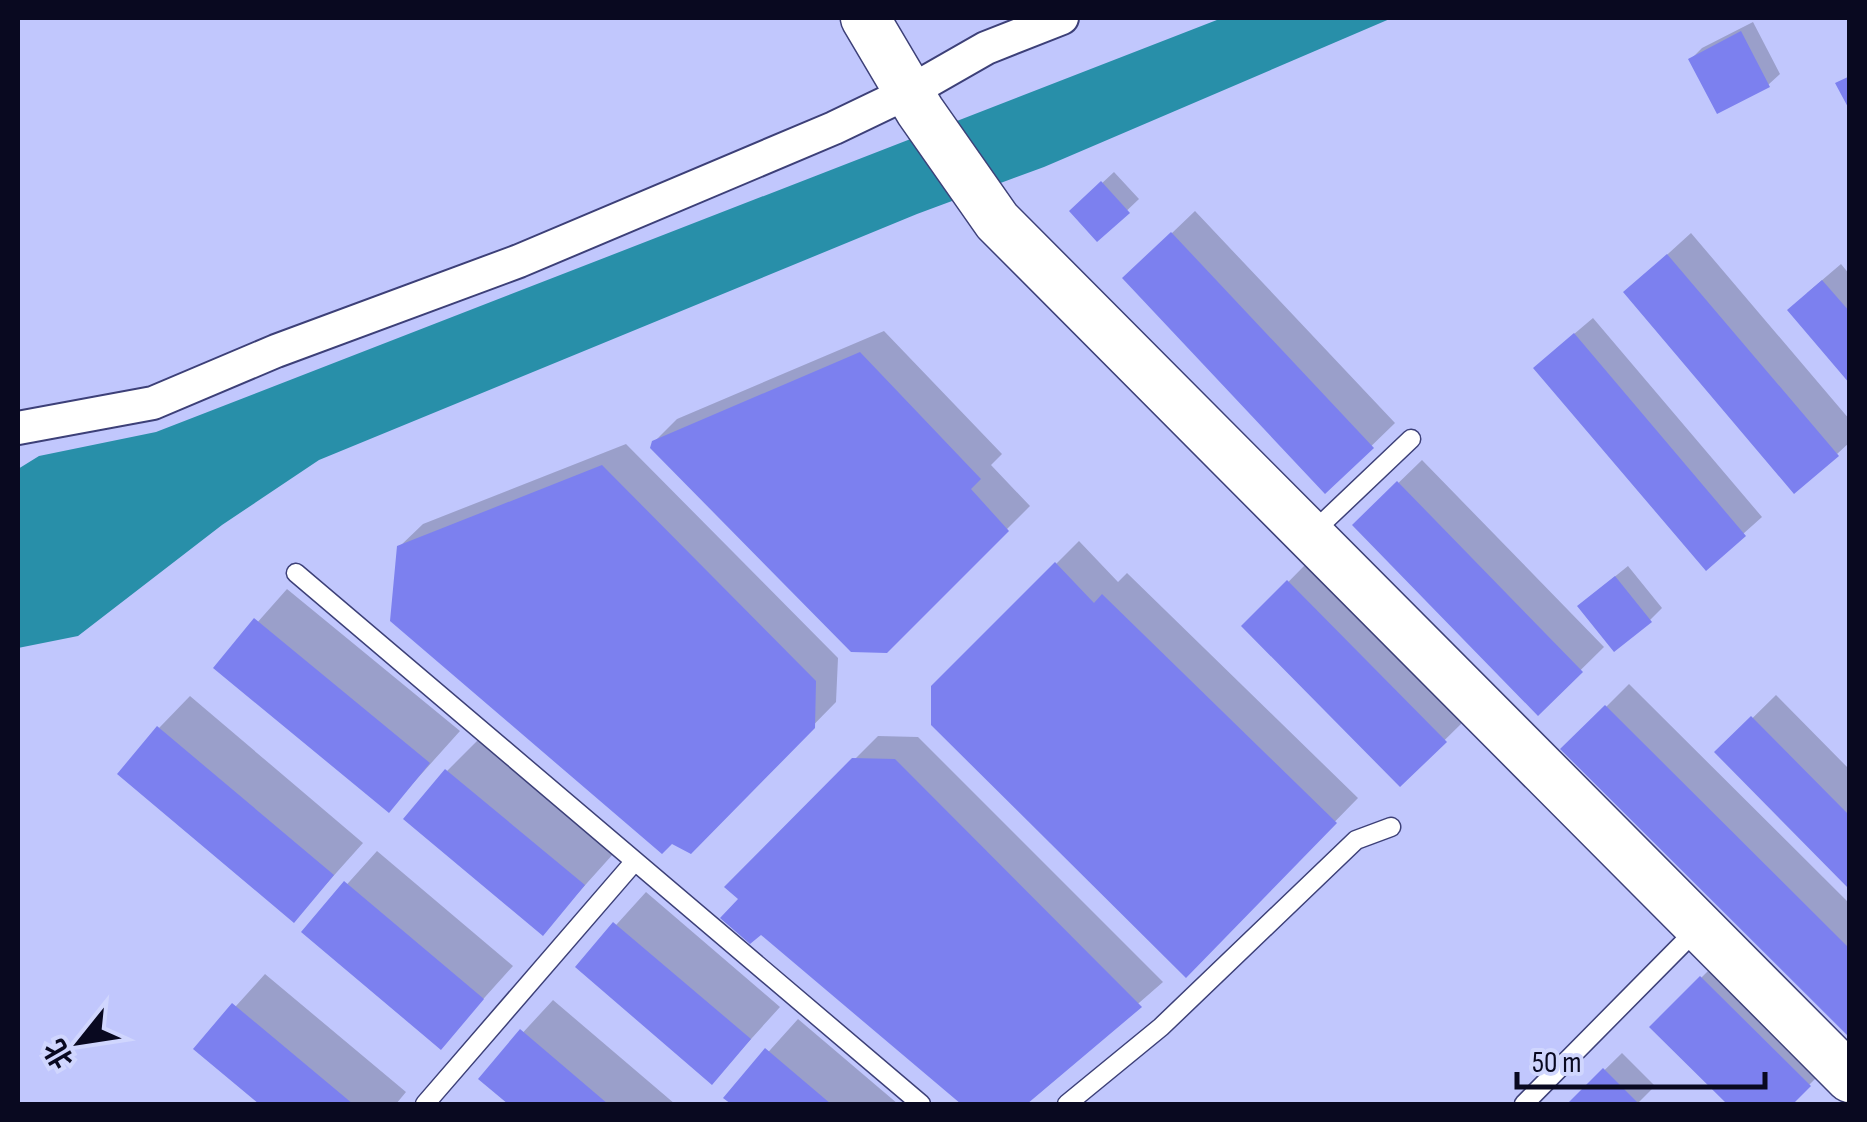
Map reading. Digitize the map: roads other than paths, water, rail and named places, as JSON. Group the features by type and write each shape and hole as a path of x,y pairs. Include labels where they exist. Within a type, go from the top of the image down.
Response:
{"street":[{"path":"865,18 915,102 996,221 1850,1078"},
{"path":"18,428 153,402 276,351 519,261 915,102 986,48 1062,18"}],"lane":[{"path":"1310,536 1412,439"},
{"path":"296,572 922,1104"},
{"path":"1067,1104 1162,1027 1356,840 1392,827"},
{"path":"425,1104 636,862"},
{"path":"1524,1104 1699,927"}],"water":[{"path":"1222,18 1392,18 1044,167 917,214 319,460 222,525 78,636 18,648 18,469 39,456 156,432"}]}
